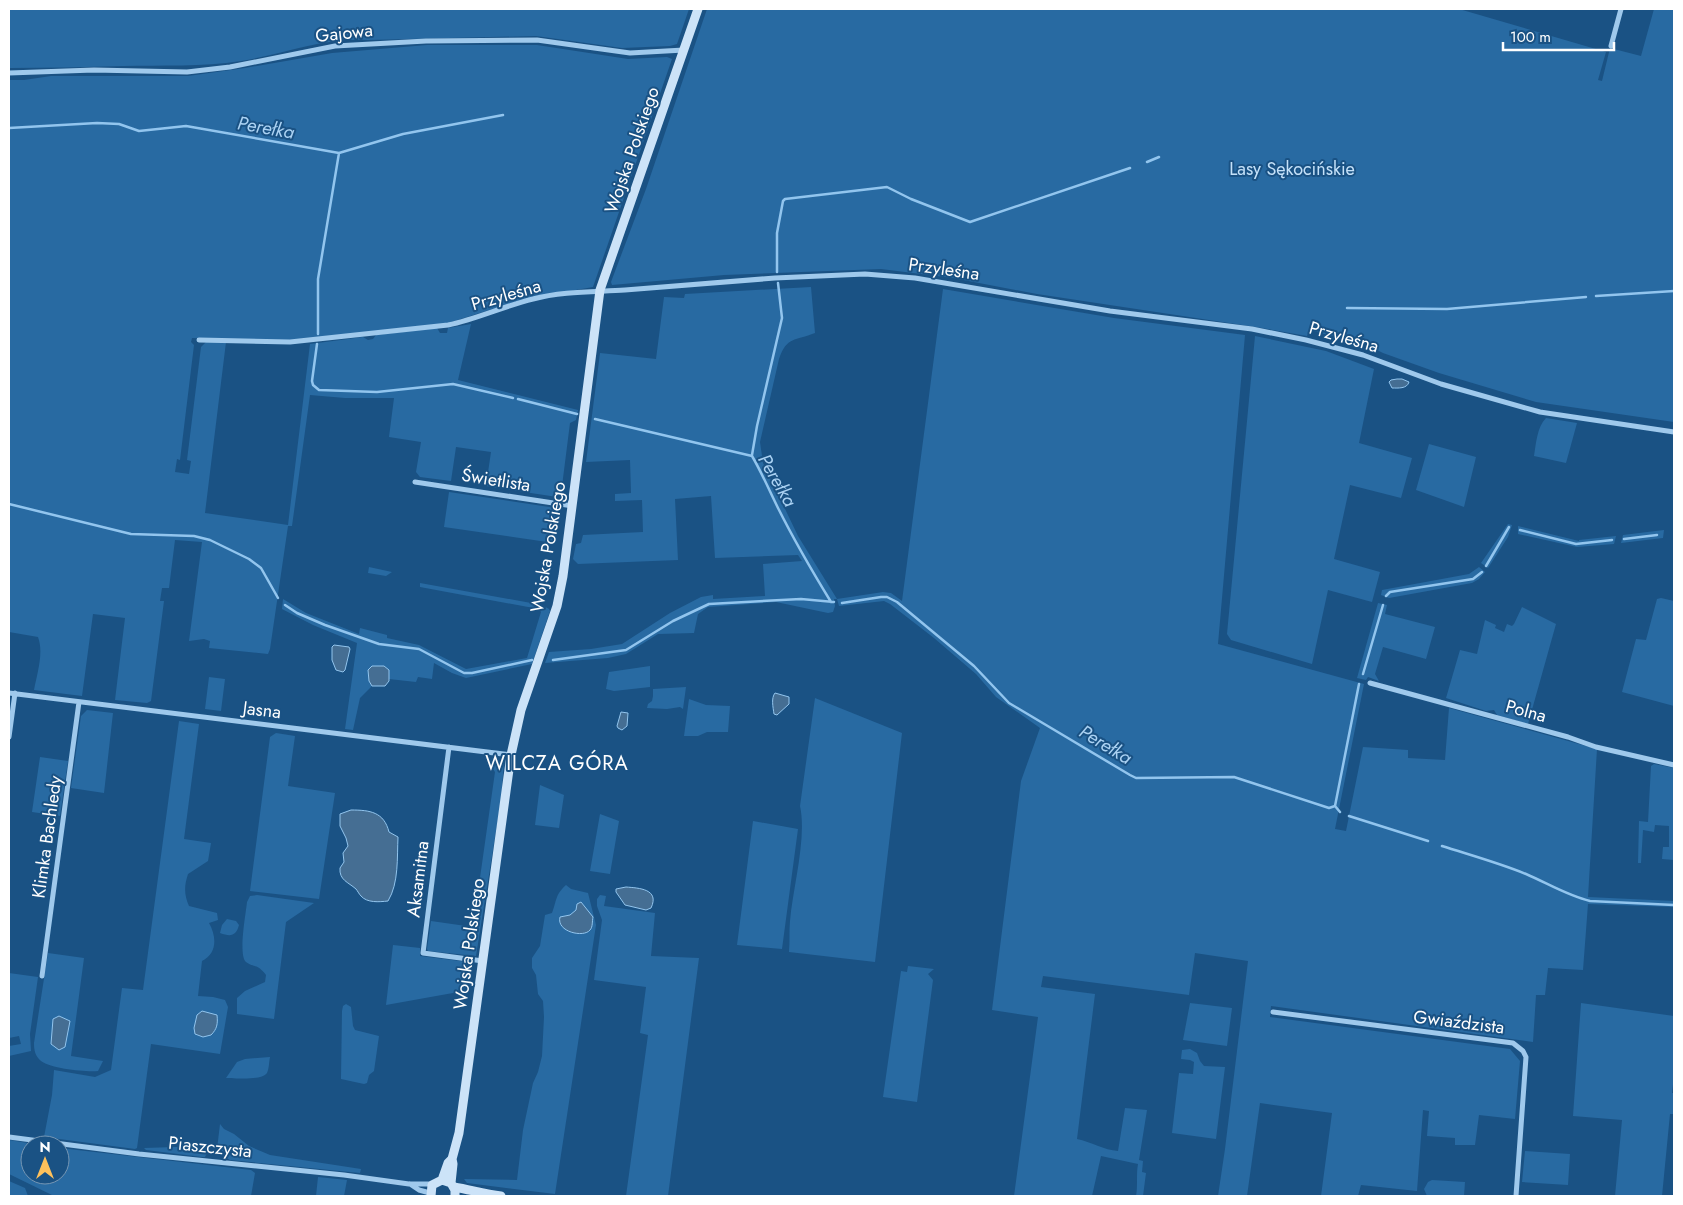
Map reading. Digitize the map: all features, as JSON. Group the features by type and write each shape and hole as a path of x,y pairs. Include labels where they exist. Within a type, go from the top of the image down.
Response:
{"street":[{"name":"Wojska Polskiego","path":"442,1188 453,1164 452,1159 459,1133 511,755 521,710 557,606 564,569 600,290 698,9"},
{"path":"1611,46 1621,9"},
{"name":"Gajowa","path":"9,73 94,70 187,72 230,67 340,45 426,41 537,40 630,53 684,50"},
{"name":"Przyleśna","path":"199,340 290,342 448,325 465,322 532,299 600,290 625,290 775,278 880,274 915,278 1110,311 1252,329 1306,340 1362,356 1440,384 1540,412 1674,432"},
{"name":"Świetlista","path":"415,482 573,506"},
{"name":"Polna","path":"1370,683 1596,746 1674,765"},
{"path":"9,737 12,693"},
{"name":"Jasna","path":"12,693 511,755"},
{"name":"Klimka Bachledy","path":"42,976 79,702"},
{"name":"Aksamitna","path":"449,747 423,954 482,961"},
{"name":"Gwiaździsta","path":"1273,1012 1514,1043 1518,1046 1526,1057 1516,1196"},
{"name":"Piaszczysta","path":"9,1137 140,1154 344,1175 442,1188"},
{"name":"Piaszczysta","path":"409,1184 419,1190 442,1188"},
{"path":"442,1188 472,1190 476,1195 502,1196"}],"green space":[{"path":"9,9 689,9 677,44 670,46 622,48 536,36 352,40 320,43 257,58 212,64 9,68"},
{"name":"Lasy Sękocińskie","path":"707,9 1459,9 1606,52 1598,80 1602,81 1610,48 1641,56 1654,9 1674,9 1674,422 1536,402 1439,373 1383,353 1367,345 1309,330 1307,336 1037,294 953,278 881,269 724,275 612,285 611,282 646,189"},
{"path":"427,45 537,45 628,59 667,57 672,59 593,287 524,299 448,323 290,341 192,338 191,342 194,345 180,460 177,459 175,472 189,474 191,461 187,460 201,347 206,342 226,342 205,513 288,525 310,344 363,337 368,340 373,339 376,335 437,328 440,333 447,333 448,328 471,324 458,380 578,410 576,420 570,423 561,494 557,497 486,486 491,452 456,447 451,481 420,477 416,472 421,442 389,437 394,398 345,398 310,395 292,526 288,526 268,654 209,648 210,641 204,639 189,641 202,542 175,540 169,588 162,588 160,601 164,601 151,701 147,703 115,700 125,618 93,614 82,696 34,690 40,657 38,637 9,632 9,80 51,76 188,76 332,53"},
{"path":"811,287 815,333 792,340 785,346 779,359 760,442 763,463 798,536 837,599 834,599 835,606 833,612 828,613 776,602 708,607 698,614 694,633 658,634 626,654 608,658 545,663 549,652 591,649 622,644 670,613 701,597 713,595 713,599 765,596 763,564 802,561 798,555 715,558 711,496 675,499 678,560 578,564 573,559 576,544 581,543 583,535 643,532 642,500 615,501 615,494 631,493 630,460 586,462 600,353 656,359 664,297 684,298 685,294"},
{"path":"943,289 1114,318 1245,335 1218,644 1364,684 1335,829 1346,831 1363,747 1408,750 1408,758 1445,760 1449,708 1597,749 1588,897 1674,901 1674,907 1588,904 1583,970 1548,968 1545,995 1536,995 1533,1042 1271,1006 1270,1017 1510,1049 1520,1061 1515,1119 1479,1115 1475,1145 1455,1145 1455,1138 1427,1136 1429,1111 1423,1110 1417,1191 1361,1185 1358,1196 1321,1196 1332,1113 1260,1103 1247,1196 1218,1196 1248,961 1195,953 1189,995 1043,976 1041,987 1095,994 1077,1139 1118,1151 1125,1108 1147,1110 1139,1160 1143,1161 1142,1172 1146,1173 1143,1196 1136,1196 1138,1164 1101,1156 1092,1196 1014,1196 1038,1017 992,1010 1021,781 1040,728 996,697 976,674 890,604 884,601 839,606 837,599 883,592 891,593 902,601"},
{"path":"1255,336 1326,351 1374,369 1359,443 1412,458 1401,498 1350,485 1334,559 1380,572 1372,602 1328,590 1312,664 1231,640 1227,634"},
{"path":"1546,418 1577,423 1566,463 1534,456 1539,431"},
{"path":"1429,444 1476,457 1464,507 1416,490"},
{"path":"449,492 556,508 559,512 554,543 444,527"},
{"path":"1508,524 1512,525 1508,537 1488,568 1481,563"},
{"path":"1518,526 1579,541 1616,536 1614,544 1577,547 1518,534"},
{"path":"1664,530 1663,538 1621,543 1623,535"},
{"path":"369,567 392,572 386,576 368,573"},
{"path":"1479,567 1485,572 1472,583 1389,598 1381,595 1382,590 1469,574"},
{"path":"420,583 542,605 549,609 550,611 532,664 466,678 434,663 432,679 418,677 416,682 389,679 389,670 369,681 372,686 360,698 353,730 345,729 357,643 313,625 282,609 283,599 306,613 359,634 360,628 387,635 387,638 419,645 466,669 527,658 541,612 539,609 420,587"},
{"path":"1657,599 1674,601 1674,706 1622,692 1636,639 1646,640"},
{"path":"1378,603 1387,605 1385,614 1435,627 1426,659 1383,647 1375,674 1379,681 1368,677 1366,680 1357,678"},
{"path":"1522,607 1556,624 1528,724 1497,715 1494,710 1486,711 1446,698 1460,650 1477,654 1485,620 1496,625 1495,628 1504,632 1507,624 1512,626 1514,624"},
{"path":"650,666 650,687 614,691 606,689 609,672"},
{"path":"209,677 225,679 221,711 205,709"},
{"path":"686,687 683,709 680,707 667,709 647,708 648,704 652,701 653,689"},
{"path":"815,698 902,733 875,962 789,952 790,921 801,847 802,819 800,806"},
{"path":"689,699 706,705 730,706 728,732 707,732 698,736 684,736"},
{"path":"87,710 113,713 104,793 71,788 81,716"},
{"path":"179,721 199,724 184,839 211,843 208,861 188,874 185,890 189,906 217,913 218,920 209,923 212,928 214,945 211,954 202,961 198,996 225,1000 228,1007 220,1054 151,1044 137,1148 135,1149 70,1140 70,1135 44,1135 52,1095 54,1070 95,1077 111,1070 122,988 143,990"},
{"path":"276,733 295,736 288,786 335,793 319,899 250,891 270,737"},
{"path":"40,757 68,761 60,816 32,812"},
{"path":"485,758 504,761 503,787 476,956 428,951 431,921 473,927 495,772"},
{"path":"1654,764 1674,768 1674,860 1662,859 1663,847 1669,847 1669,826 1655,825 1654,832 1643,830 1641,863 1638,863 1639,821 1648,822 1651,766"},
{"path":"540,785 564,795 559,828 535,825"},
{"path":"600,814 619,821 610,874 590,871"},
{"path":"753,821 798,829 782,949 737,945"},
{"path":"566,885 571,889 588,893 596,925 555,1194 467,1183 464,1179 517,1180 523,1130 533,1083 542,1056 543,1001 538,994 536,975 532,968 532,958 540,946 545,915 552,913 558,895"},
{"path":"257,895 314,903 286,922 274,1019 237,1014 237,998 245,991 265,982 266,975 258,967 246,962 243,951 247,902 250,896"},
{"path":"600,895 606,896 604,906 655,913 651,956 699,958 668,1196 626,1196 648,1035 640,1033 646,987 594,980 602,920 597,906 597,899"},
{"path":"227,919 236,921 239,925 233,935 220,933 222,925"},
{"path":"393,945 420,948 420,956 468,962 464,991 386,1005"},
{"path":"48,953 84,958 71,1056 103,1061 98,1071 60,1068 46,1064 36,1055 34,1043"},
{"path":"908,966 934,969 928,974 933,980 917,1102 883,1097 901,971 907,972"},
{"path":"9,973 38,977 30,1034 31,1051 9,1056 9,1046 21,1044 19,1036 9,1038"},
{"path":"1190,1003 1232,1008 1227,1046 1183,1040"},
{"path":"1581,1003 1674,1016 1674,1076 1672,1093 1674,1093 1674,1114 1670,1114 1662,1196 1615,1196 1622,1120 1573,1116"},
{"path":"346,1004 351,1007 355,1030 379,1036 374,1071 369,1075 367,1083 364,1084 341,1079 342,1011 343,1006"},
{"path":"1190,1049 1197,1053 1204,1066 1225,1067 1216,1139 1172,1133 1179,1073 1193,1074 1194,1062 1181,1059 1182,1050"},
{"path":"270,1057 268,1071 264,1076 241,1079 226,1078 237,1062 245,1059"},
{"path":"220,1124 224,1129 249,1146 270,1155 361,1169 360,1173 230,1160 219,1154 217,1149"},
{"path":"9,1140 20,1142 20,1179 9,1174"},
{"path":"194,1147 207,1153 205,1157 202,1157 146,1150 144,1148"},
{"path":"70,1149 251,1170 255,1173 251,1196 54,1196 32,1185 70,1185"},
{"path":"1525,1151 1570,1154 1568,1185 1522,1182"},
{"path":"318,1177 347,1180 344,1196 316,1196"},
{"path":"1432,1180 1465,1182 1464,1196 1427,1196 1424,1189 1428,1182"},
{"path":"9,1181 25,1188 28,1196 9,1196"}],"shaded area":[{"path":"1397,379 1409,382 1404,387 1392,388 1389,382"},
{"path":"334,645 349,647 350,649 343,672 336,670 332,660 332,647"},
{"path":"372,666 384,666 389,670 389,681 385,686 372,686 369,681 368,670"},
{"path":"775,693 789,697 789,704 777,715 774,714 773,706"},
{"path":"621,712 628,713 627,726 622,730 617,726"},
{"path":"351,810 370,812 380,816 387,825 389,832 398,837 396,878 388,901 373,902 366,900 341,875 340,868 344,862 343,853 348,846 340,826 340,814"},
{"path":"626,887 642,889 650,893 653,897 651,908 646,910 625,905 616,889"},
{"path":"581,902 593,917 592,927 587,932 582,933 566,930 560,922 560,917 570,915 576,910 577,904"},
{"path":"202,1011 217,1015 217,1026 213,1033 203,1037 195,1034 194,1028 197,1015"},
{"path":"59,1016 70,1021 65,1047 59,1050 51,1044 53,1019"}],"waterway":[{"path":"339,153 403,134 503,115"},
{"name":"Perełka","path":"9,128 97,123 119,124 139,131 186,126 339,153 318,279 318,334"},
{"path":"1147,162 1159,157"},
{"path":"777,272 777,233 785,199 887,187 911,199 970,222 1130,168"},
{"path":"752,455 782,318 778,283"},
{"path":"1596,296 1674,291"},
{"path":"1347,308 1447,309 1586,297"},
{"name":"Perełka","path":"317,344 312,381 313,385 319,390 377,392 453,384 513,398"},
{"name":"Perełka","path":"518,399 577,414"},
{"name":"Perełka","path":"595,419 752,456 790,532 831,602"},
{"path":"9,504 131,534 194,536 210,540 249,559 261,568 278,598"},
{"name":"Perełka","path":"1486,566 1509,527"},
{"name":"Perełka","path":"1520,530 1576,544 1612,540"},
{"name":"Perełka","path":"1624,539 1657,535"},
{"name":"Perełka","path":"1386,596 1390,592 1473,579 1482,572"},
{"name":"Perełka","path":"842,603 881,597 887,597 897,602 974,666 1009,703 1136,778 1234,777 1329,808 1335,806 1359,684"},
{"path":"553,660 626,650 673,621 709,604 801,599 834,602"},
{"path":"285,605 297,613 325,625 379,644 419,649 464,673 472,673 532,660"},
{"name":"Perełka","path":"1363,674 1383,605"},
{"name":"Perełka","path":"1335,806 1340,812"},
{"path":"1349,816 1428,841"},
{"path":"1442,846 1516,870 1582,899 1674,905"}],"district":[{"name":"WILCZA GÓRA","path":"557,763"}]}
